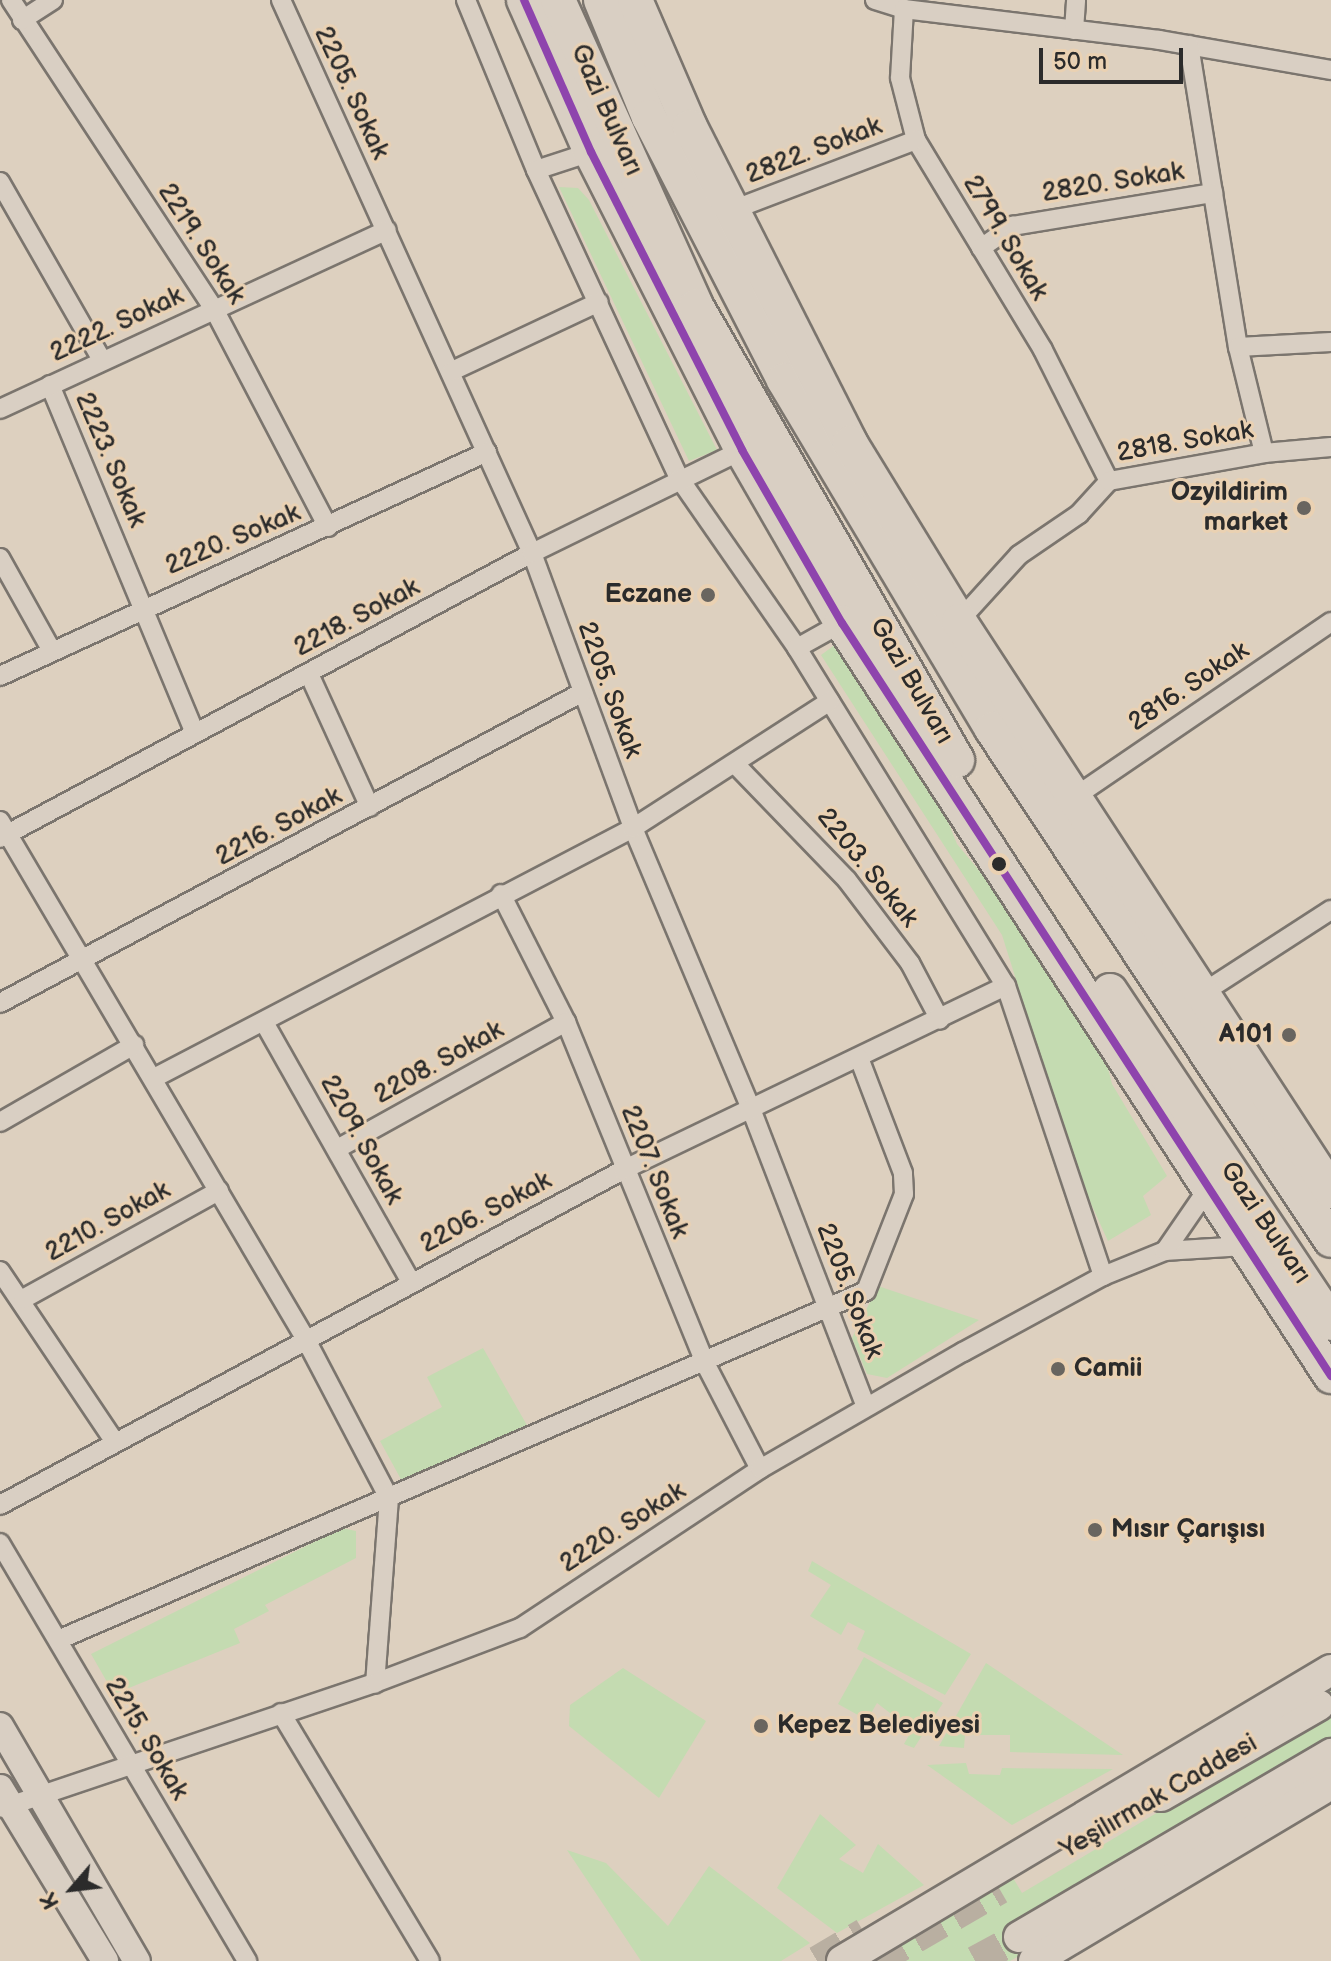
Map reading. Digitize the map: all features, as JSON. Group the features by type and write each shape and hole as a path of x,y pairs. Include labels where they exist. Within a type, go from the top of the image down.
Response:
{"highway":[{"path":"524,0 591,152 742,450 842,623 1207,1190 1331,1376"},
{"name":"Gazi Bulvarı","path":"558,0 696,306 939,730 1331,1323"},
{"name":"Gazi Bulvarı","path":"601,0 649,117 784,380 992,729 1331,1240"},
{"path":"635,0 730,211 850,443 959,621 1331,1191"},
{"path":"959,621 992,729 1076,796"},
{"path":"938,773 1002,829 1027,909"}],"main road":[{"path":"842,1961 1331,1670"},
{"name":"Yeşilırmak Caddesi","path":"1000,1889 1319,1705"},
{"path":"0,1726 137,1961"},
{"name":"Yeşilırmak Caddesi","path":"1026,1949 1331,1754"},
{"path":"1026,1949 1331,1784"},
{"path":"3,1801 105,1961"}],"street":[{"name":"2219. Sokak","path":"11,0 214,309 328,527"},
{"path":"22,20 53,0"},
{"name":"2205. Sokak","path":"281,0 532,553 633,828 751,1109 866,1407"},
{"path":"466,0 536,170 679,478 797,648 1006,986 1103,1276"},
{"path":"875,0 904,9 1189,45 1331,70"},
{"path":"1074,30 1076,0"},
{"name":"2799. Sokak","path":"904,9 900,78 916,140 1043,350 1109,481"},
{"path":"1189,45 1238,347 1264,453"},
{"name":"2822. Sokak","path":"730,211 916,140"},
{"path":"536,170 591,152"},
{"path":"0,182 102,360"},
{"name":"2820. Sokak","path":"981,248 1013,226 1213,193"},
{"name":"2222. Sokak","path":"0,409 387,230"},
{"path":"452,371 599,302"},
{"path":"1238,347 1331,342"},
{"name":"2223. Sokak","path":"50,385 145,606 195,733"},
{"name":"2818. Sokak","path":"959,621 1019,555 1079,514 1109,481 1264,453 1331,447"},
{"name":"2218. Sokak","path":"2,831 309,674 532,553 679,478 742,450"},
{"name":"2220. Sokak","path":"0,676 145,606 328,527 487,452"},
{"path":"0,558 52,651"},
{"name":"2816. Sokak","path":"1076,796 1331,622"},
{"path":"797,648 842,623"},
{"path":"309,674 370,807"},
{"name":"2216. Sokak","path":"0,1003 84,962 581,693"},
{"path":"154,1078 265,1024 501,894 633,828 830,701"},
{"name":"2203. Sokak","path":"735,764 847,880 910,963 940,1020"},
{"path":"2,831 154,1078 305,1338 389,1498 375,1683"},
{"name":"2207. Sokak","path":"501,894 566,1022 623,1170 705,1363 760,1469"},
{"path":"1201,994 1331,910"},
{"name":"2206. Sokak","path":"0,1505 305,1338 623,1170 1006,986"},
{"name":"2208. Sokak","path":"337,1149 566,1022"},
{"name":"2209. Sokak","path":"265,1024 411,1282"},
{"path":"0,1122 134,1045"},
{"path":"58,1640 866,1291 904,1194 903,1173 859,1058"},
{"path":"1165,1251 1207,1190"},
{"name":"2210. Sokak","path":"23,1299 219,1191"},
{"name":"2220. Sokak","path":"3,1801 41,1797 375,1683 520,1628 760,1469 1103,1276 1165,1251 1244,1246"},
{"path":"0,1271 23,1299 115,1442"},
{"name":"2215. Sokak","path":"0,1543 247,1961"},
{"path":"281,1713 430,1961"}],"green space":[{"path":"559,187 578,188 589,200 717,450 689,461"},
{"path":"836,644 947,819 957,844 1000,896 1103,1049 1112,1084 1167,1176 1143,1196 1151,1215 1108,1241 1077,1173 1002,935 821,655"},
{"path":"878,1286 979,1320 887,1378 867,1374 852,1338"},
{"path":"483,1348 528,1427 403,1483 380,1441 442,1407 427,1377"},
{"path":"342,1528 356,1531 356,1558 265,1605 269,1611 234,1629 240,1643 114,1694 91,1654"},
{"path":"812,1561 971,1654 945,1695 857,1649 865,1631 848,1622 841,1635 810,1616 831,1585 808,1571"},
{"path":"864,1657 943,1703 914,1748 904,1744 912,1730 877,1703 867,1720 838,1704"},
{"path":"986,1663 1123,1755 1010,1752 1010,1735 965,1735 964,1748 939,1746"},
{"path":"623,1668 706,1721 659,1798 569,1726 570,1705"},
{"path":"1331,1682 1331,1743 1042,1943 1010,1961 864,1961 1012,1876 1022,1893 1323,1714 1311,1694"},
{"path":"966,1763 969,1774 1000,1775 1002,1768 1113,1769 1012,1825 927,1765"},
{"path":"820,1814 856,1845 839,1859 863,1873 878,1844 924,1885 837,1933 777,1888"},
{"path":"567,1850 606,1863 668,1926 709,1866 810,1943 781,1961 641,1961"}],"tunnel":[{"path":"876,1961 1000,1889"},
{"path":"817,1961 864,1933"},
{"path":"975,1961 1019,1937"}],"transit line":[{"path":"524,0 591,152 742,450 842,623 1331,1376"}],"place":[{"name":"Ozyildirim market","path":"1304,508"},
{"name":"Eczane","path":"708,595"},
{"name":"A101","path":"1289,1035"},
{"name":"Camii","path":"1058,1369"},
{"name":"Mısır Çarışısı","path":"1095,1530"},
{"name":"Kepez Belediyesi","path":"761,1726"}]}
